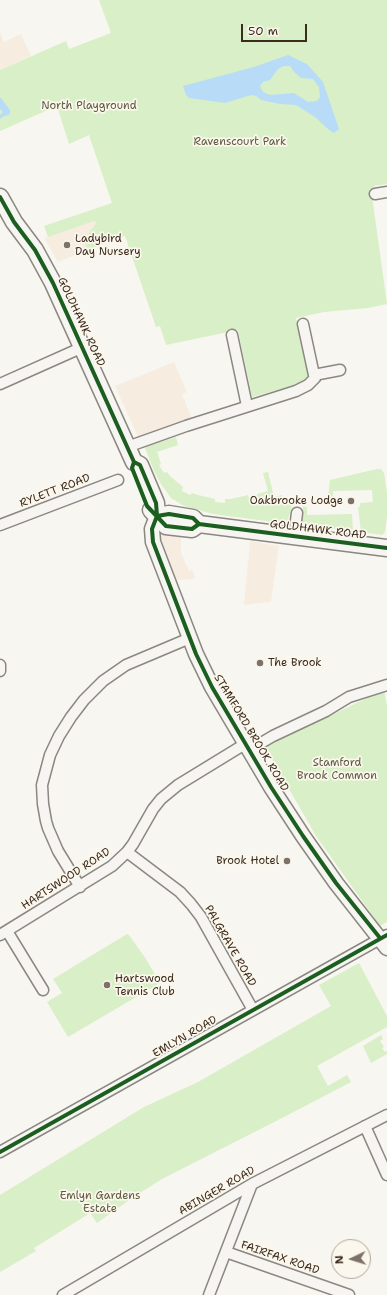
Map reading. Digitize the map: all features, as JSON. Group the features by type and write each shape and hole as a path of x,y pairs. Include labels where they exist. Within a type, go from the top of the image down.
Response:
{"main road":[{"name":"GOLDHAWK ROAD","path":"0,197 14,222 35,250 53,283 131,455 140,465 156,504 157,516 169,514 193,518 199,524 387,548"},
{"name":"STAMFORD BROOK ROAD","path":"157,516 152,529 153,542 190,638 212,687 271,787 336,883 385,940"}],"street":[{"path":"375,194 387,192"},
{"path":"131,455 187,430 247,406 296,391 308,384 315,378 303,324"},
{"path":"232,335 247,406"},
{"path":"0,384 83,347"},
{"path":"314,375 340,370"},
{"name":"RYLETT ROAD","path":"0,525 118,480"},
{"path":"294,536 297,513"},
{"path":"80,887 58,851 46,820 42,785 50,755 59,736 71,717 84,700 103,681 126,665 190,638"},
{"path":"0,665 0,671"},
{"name":"HARTSWOOD ROAD","path":"4,933 112,866 127,852 160,799 178,785 247,747 326,711 349,697 386,687"},
{"name":"PALGRAVE ROAD","path":"127,852 180,892 191,904 201,917 252,1010"},
{"path":"4,933 43,990"},
{"name":"EMLYN ROAD","path":"0,1152 252,1010 385,940"},
{"name":"ABINGER ROAD","path":"63,1295 252,1184 387,1115"},
{"path":"365,1126 387,1176"},
{"path":"210,1295 252,1184"},
{"name":"FAIRFAX ROAD","path":"226,1252 349,1295"}],"shaded area":[{"path":"0,32 4,42 21,34 31,56 0,70"},
{"name":"Ladybird Day Nursery","path":"94,221 96,223 84,240 87,250 58,262 44,238"},
{"path":"174,362 187,392 182,394 192,419 139,439 115,386"},
{"path":"164,533 181,534 181,553 189,571 193,570 195,579 176,580 160,537"},
{"path":"250,541 279,546 271,602 244,605"}],"green space":[{"name":"Ravenscourt Park","path":"99,0 387,0 387,184 374,186 372,196 387,304 368,308 324,312 296,318 310,376 309,379 291,386 252,397 238,330 166,345 160,326 156,327 125,236 87,250 84,240 96,223 94,221 48,237 44,226 112,203 89,135 69,144 57,106 0,131 0,70 66,41 69,49 111,33"},
{"path":"176,437 178,445 157,452 161,464 159,465 164,473 167,472 183,487 182,491 190,495 192,493 215,499 215,502 225,503 225,499 248,495 249,498 268,491 263,473 268,472 274,497 282,495 284,501 293,499 291,511 287,521 282,523 213,514 184,506 171,498 155,473 145,448 146,446"},
{"path":"381,469 384,473 387,493 387,516 385,532 382,535 361,532 358,507 360,507 360,503 373,502 372,490 333,491 333,499 328,499 330,480"},
{"path":"303,506 307,507 307,515 352,514 353,532 304,524 301,520"},
{"name":"Stamford Brook Common","path":"384,690 387,707 387,922 380,926 316,836 265,747"},
{"name":"Hartswood Tennis Club","path":"127,934 146,959 160,983 68,1037 47,1002 62,993 53,979"},
{"name":"Emlyn Gardens Estate","path":"359,963 387,1016 387,1027 317,1066 328,1086 347,1075 351,1082 162,1179 97,1223 90,1213 34,1248 36,1251 0,1272 0,1195 144,1107 198,1082 331,1006 319,985"},
{"path":"381,1035 383,1039 380,1041 384,1047 382,1048 385,1052 387,1051 387,1054 371,1063 363,1046"}],"water":[{"path":"288,55 307,64 323,82 339,129 334,133 315,117 296,105 280,104 261,100 256,96 251,95 225,103 189,98 186,95 183,86 254,67","holes":["284,66 290,66 301,78 313,79 319,87 320,97 317,101 308,102 294,93 270,95 263,92 260,86 263,82 270,80 278,69"]},
{"path":"0,98 10,112 9,115 0,119 0,115 3,112 0,109"}],"cycle path":[{"path":"0,197 14,222 35,250 53,283 134,462 140,465 156,503 157,516"},
{"path":"134,462 132,468 147,506 166,526 192,529 199,524"},
{"path":"157,516 169,514 193,518 199,524 387,548"},
{"path":"157,516 152,529 153,542 196,654 212,687 271,787 303,836 336,883 380,938"},
{"path":"0,1152 387,935"}],"place":[{"name":"Ladybird Day Nursery","path":"67,245"},
{"name":"Oakbrooke Lodge","path":"351,501"},
{"name":"The Brook","path":"260,663"},
{"name":"Brook Hotel","path":"287,861"},
{"name":"Hartswood Tennis Club","path":"107,985"}],"park label":[{"name":"North Playground","path":"89,106"}]}
